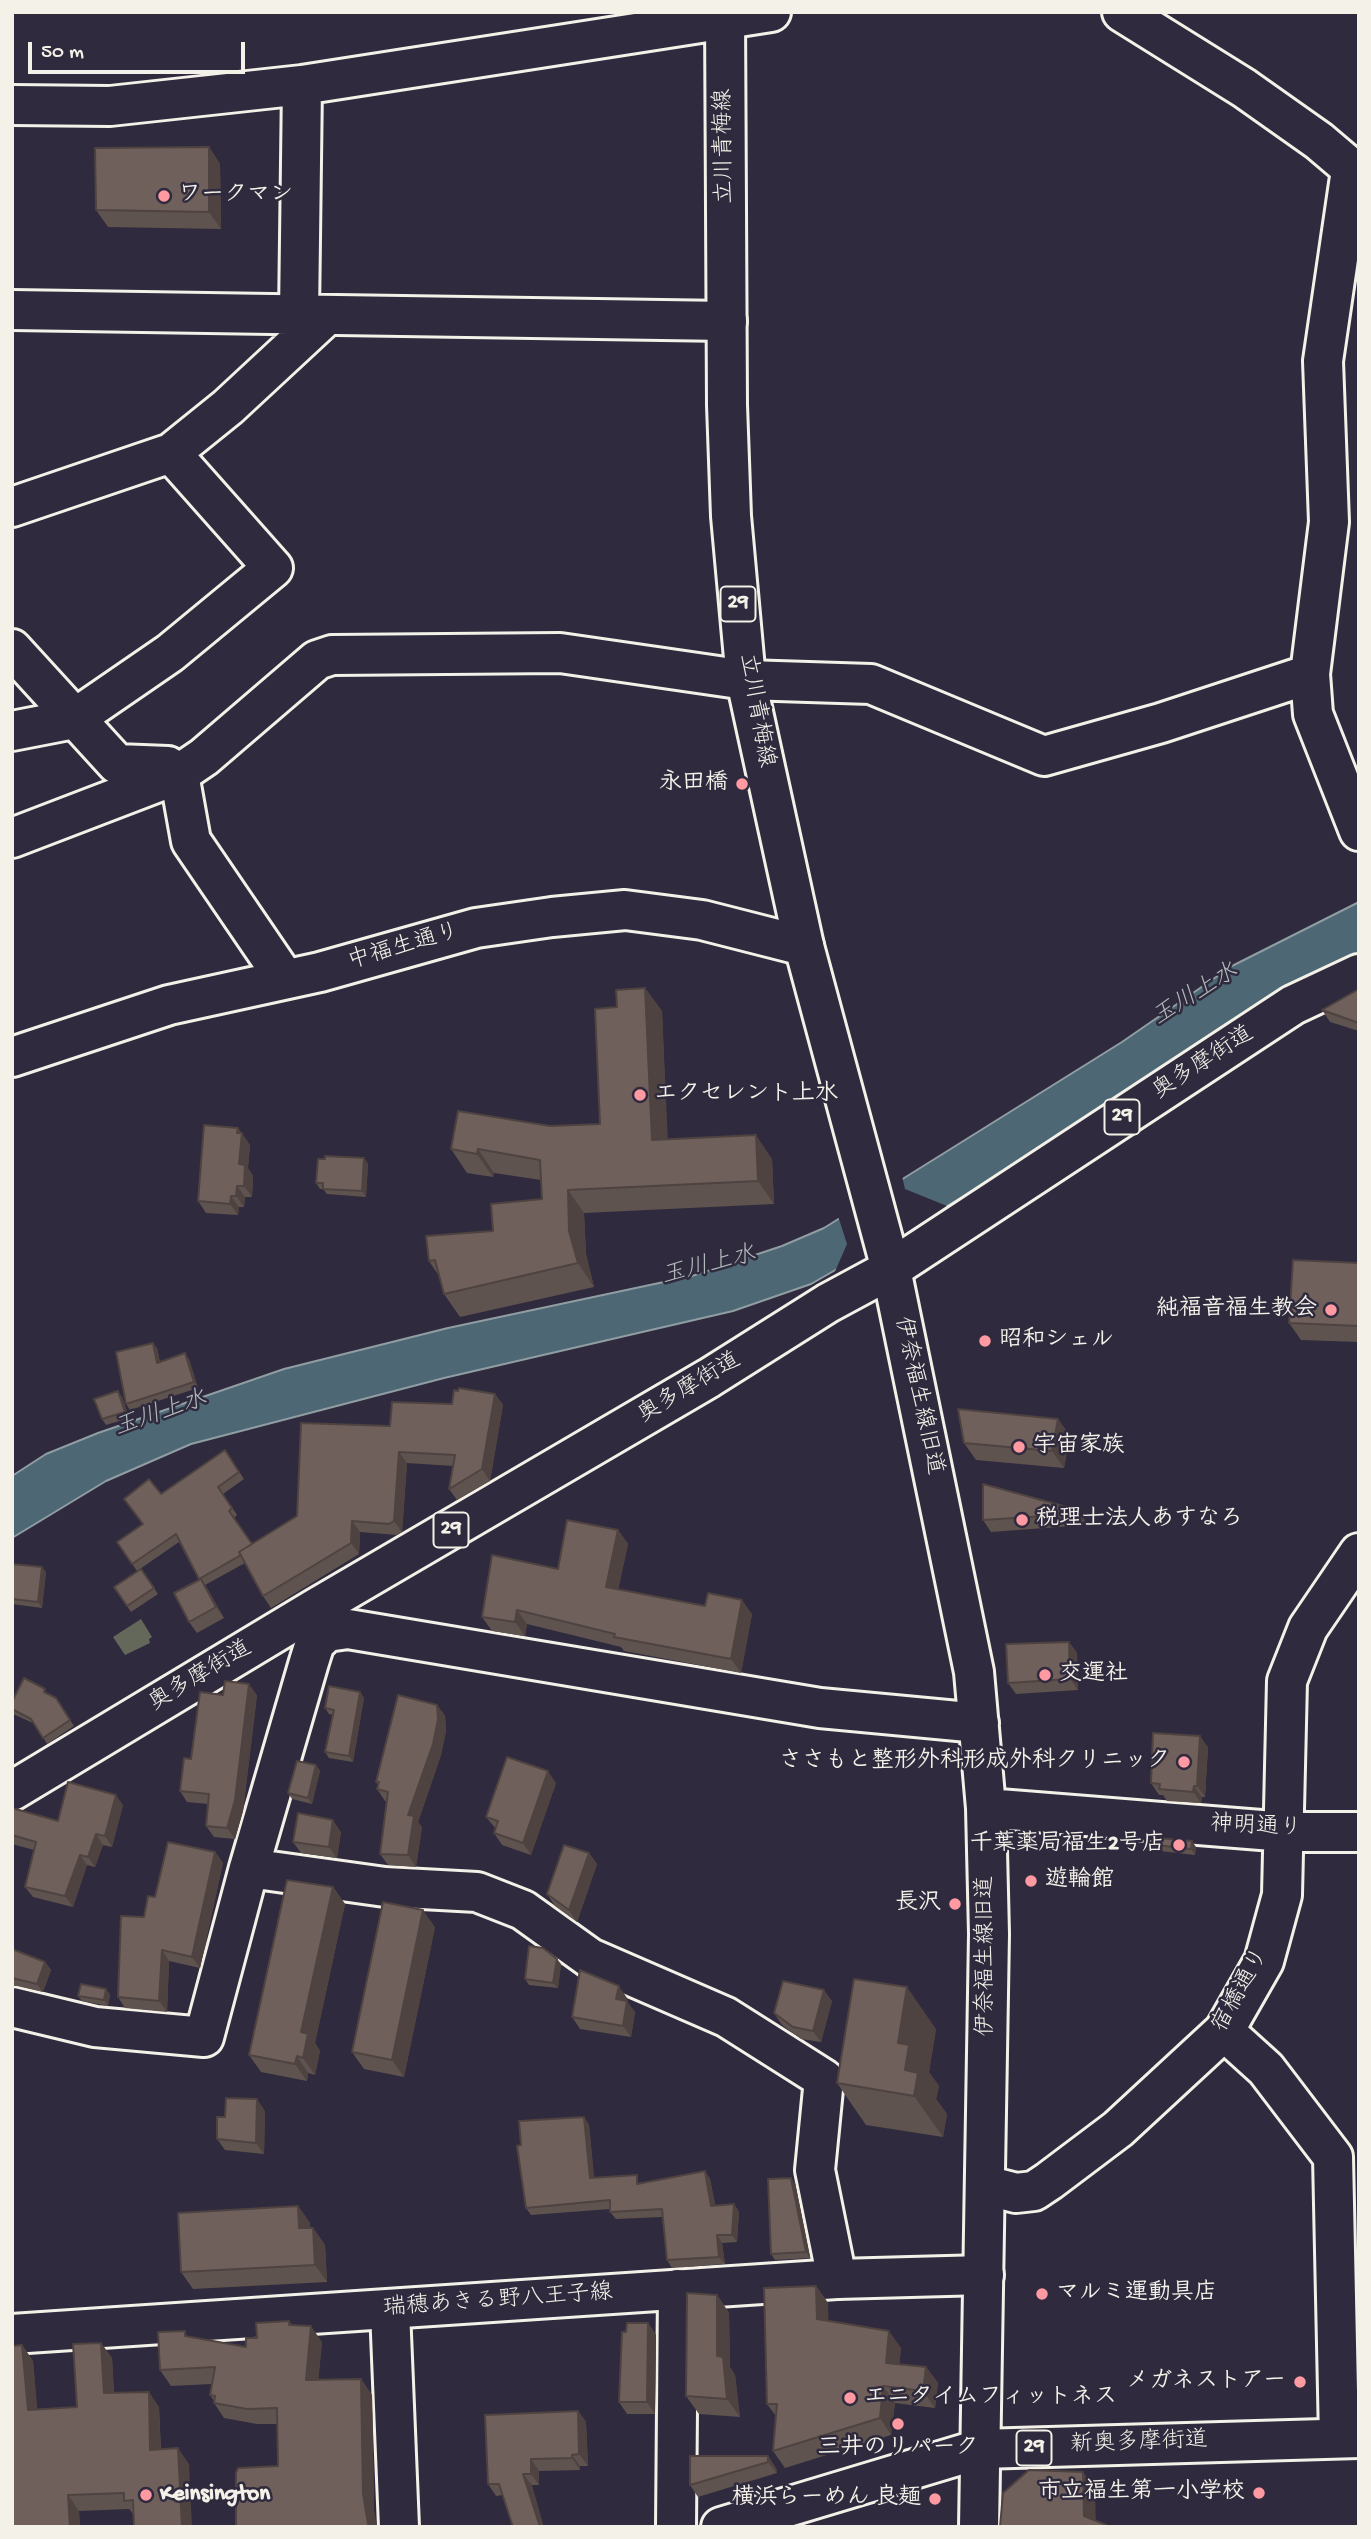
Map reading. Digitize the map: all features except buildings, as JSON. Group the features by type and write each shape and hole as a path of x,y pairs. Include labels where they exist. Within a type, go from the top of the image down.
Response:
{"street":[{"path":"12,105 110,106 302,85 725,17 771,12"},
{"path":"1122,12 1244,88 1319,141 1355,172 1323,361 1344,514 1310,674 1313,714 1359,831"},
{"name":"立川青梅線","path":"725,17 731,516 746,680 804,946 889,1263"},
{"path":"12,507 171,453 228,407 312,315 302,85"},
{"path":"12,310 727,321"},
{"path":"12,731 74,719 170,653 273,568 171,453"},
{"path":"12,649 117,764 168,766 179,774 191,841 285,979"},
{"path":"12,838 179,774 204,757 317,660 332,655 560,653 746,680 871,684 1044,756 1161,723 1310,674"},
{"name":"中福生通り","path":"12,1057 169,1005 285,979 476,928 625,910 702,920 804,946"},
{"name":"奥多摩街道","path":"12,1791 322,1620 828,1303 1293,1005 1359,974"},
{"name":"伊奈福生線旧道","path":"889,1263 974,1672 986,1808 989,1934 979,2527"},
{"name":"宿橋通り","path":"985,2185 1016,2193 1034,2191 1118,2129 1224,2031 1264,1961 1282,1895 1286,1832 1287,1681 1308,1628 1359,1553"},
{"path":"12,2007 95,2027 204,2037 248,1868 322,1620 348,1629 820,1708 979,1723"},
{"name":"神明通り","path":"986,1808 1286,1832 1359,1832"},
{"path":"248,1868 385,1887 477,1892 523,1910 590,1958 726,2017 824,2079 815,2169 837,2279"},
{"path":"1224,2031 1266,2069 1346,2156 1349,2438"},
{"name":"瑞穂あきる野八王子線","path":"12,2334 837,2279 984,2275"},
{"path":"676,2527 678,2289"},
{"path":"390,2310 399,2527"},
{"name":"新奥多摩街道","path":"721,2527 980,2449 1349,2438"}],"green space":[{"path":"141,1619 152,1637 149,1639 150,1643 125,1655 113,1637"}],"water":[{"name":"玉川上水","path":"1359,902 1359,954 1326,969 966,1195 811,1284 733,1311 444,1378 191,1444 106,1481 12,1538 12,1476 46,1454 98,1433 284,1369 448,1328 692,1276 782,1246 824,1228 1122,1042 1232,966"}],"pier":[{"path":"902,1176 905,1189 952,1208 833,1276 847,1244 838,1216"}],"place":[{"name":"ワークマン","path":"164,196"},
{"name":"永田橋","path":"742,784"},
{"name":"エクセレント上水","path":"640,1095"},
{"name":"純福音福生教会","path":"1331,1310"},
{"name":"昭和シェル","path":"985,1341"},
{"name":"宇宙家族","path":"1019,1447"},
{"name":"税理士法人あすなろ","path":"1022,1520"},
{"name":"交運社","path":"1045,1675"},
{"name":"ささもと整形外科形成外科クリニック","path":"1184,1762"},
{"name":"千葉薬局福生2号店","path":"1179,1845"},
{"name":"遊輪館","path":"1031,1881"},
{"name":"長沢","path":"955,1904"},
{"name":"マルミ運動具店","path":"1042,2294"},
{"name":"メガネストアー","path":"1300,2382"},
{"name":"エニタイムフィットネス","path":"850,2398"},
{"name":"三井のリパーク","path":"898,2424"},
{"name":"市立福生第一小学校","path":"1259,2493"},
{"name":"Keinsington","path":"146,2495"},
{"name":"横浜らーめん 良麺","path":"935,2499"}]}
